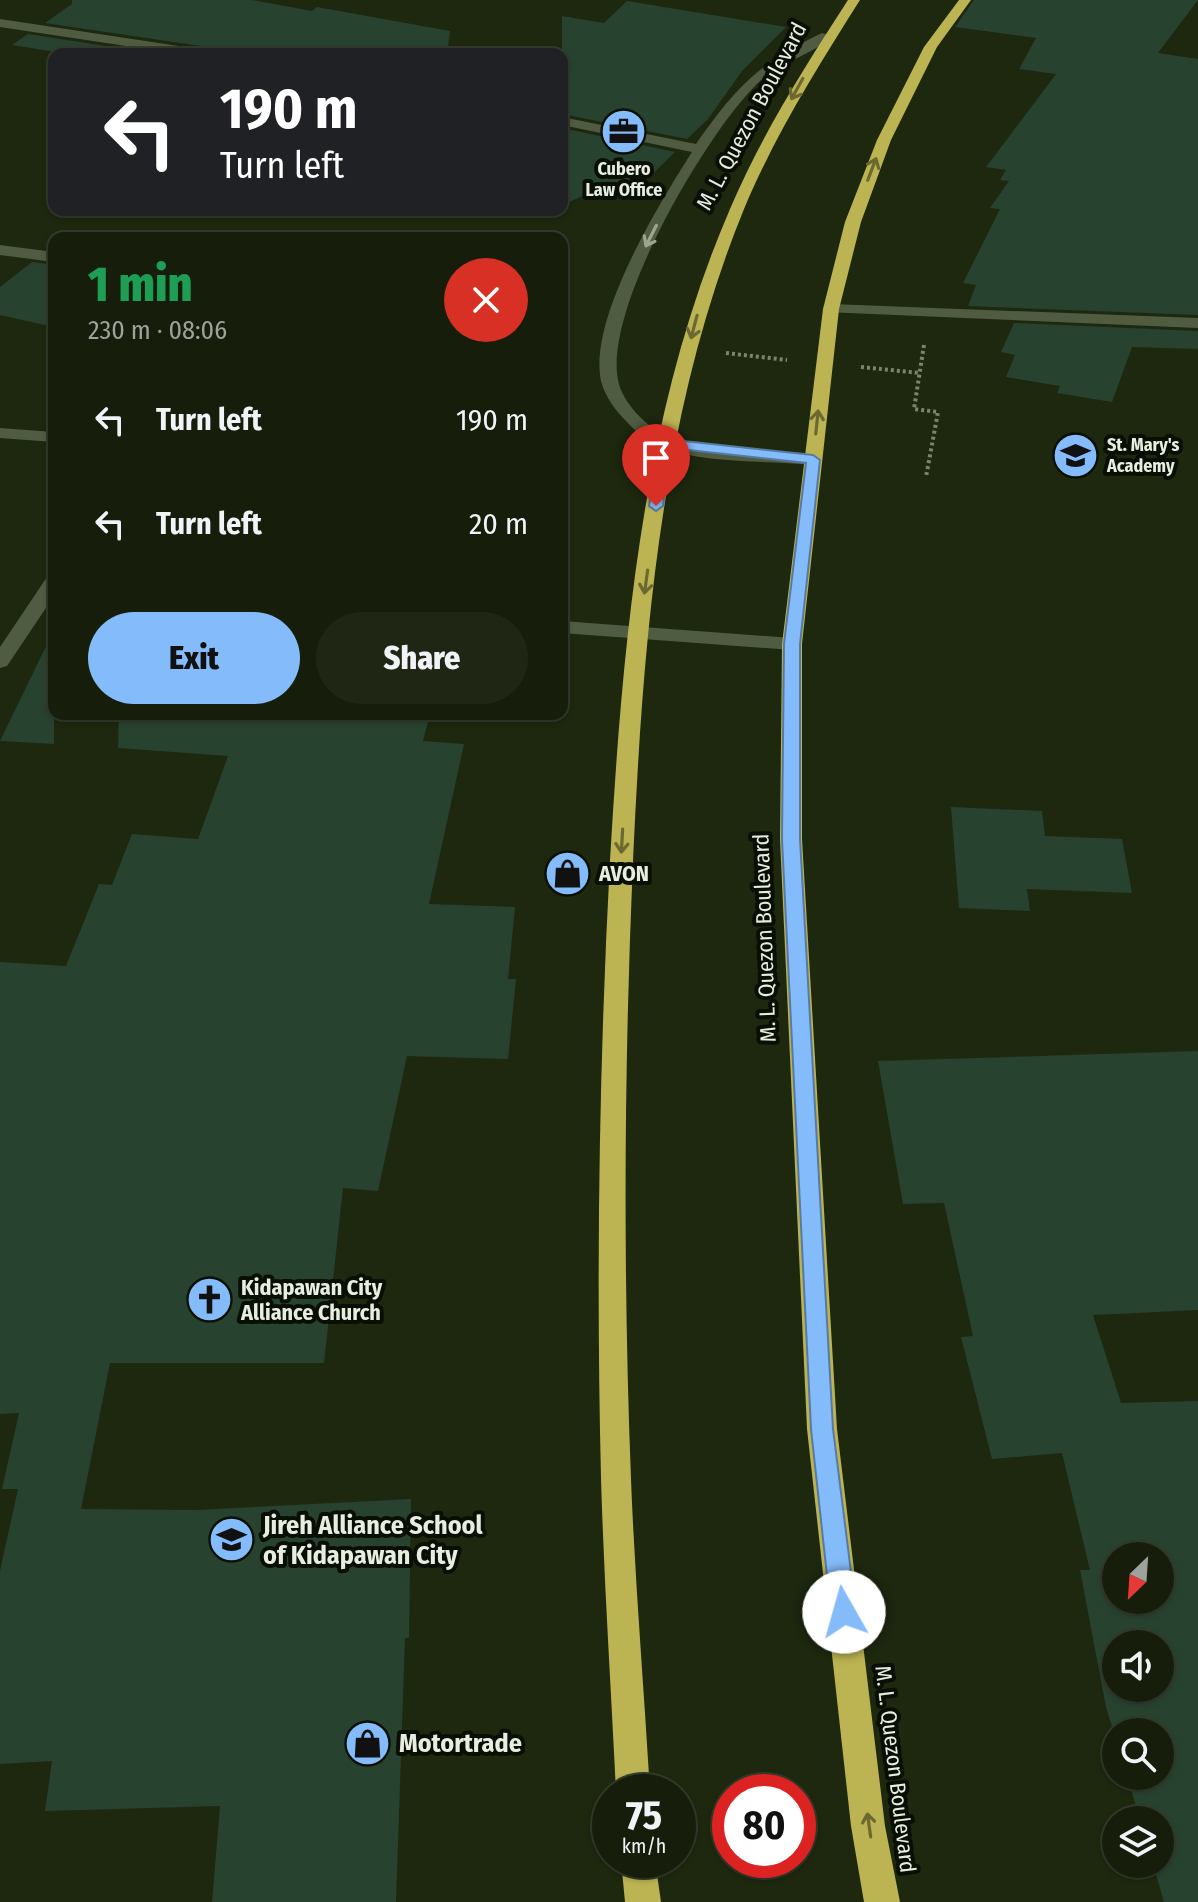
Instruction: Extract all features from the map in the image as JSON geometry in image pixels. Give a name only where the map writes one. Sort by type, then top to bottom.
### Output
[{"type":"highway","name":"M. L. Quezon Boulevard","points":[[632,1774],[615,1436],[612,1065],[622,834],[639,633],[665,443],[702,298],[735,206],[827,36],[854,0]]},
{"type":"highway","name":"M. L. Quezon Boulevard","points":[[882,1902],[868,1826],[822,1429],[791,839],[792,644],[831,309],[853,222],[884,140],[931,47],[965,0]]},
{"type":"highway","points":[[640,1878],[643,1902]]},
{"type":"street","points":[[0,23],[165,48]]},
{"type":"street","points":[[813,460],[665,443],[622,408],[609,378],[616,322],[650,237],[700,149],[725,112],[758,76],[793,52],[827,36]]},
{"type":"street","points":[[568,122],[700,149]]},
{"type":"street","points":[[0,250],[48,256]]},
{"type":"street","points":[[831,309],[1198,323]]},
{"type":"street","points":[[0,433],[48,437]]},
{"type":"street","points":[[0,662],[48,591]]},
{"type":"street","points":[[568,627],[792,644]]},
{"type":"path","points":[[923,352],[914,409],[938,412],[926,477]]},
{"type":"path","points":[[721,353],[798,361]]},
{"type":"path","points":[[859,367],[920,373]]},
{"type":"building","points":[[72,0],[252,0],[312,11],[317,7],[450,31],[448,48],[214,48],[45,23],[72,4]]},
{"type":"building","points":[[974,0],[1198,0],[1158,53],[1198,59],[1198,315],[968,306],[976,285],[963,283],[1000,209],[990,208],[1009,181],[1000,180],[1006,170],[986,167],[1056,74],[1019,69],[1036,38],[955,27]]},
{"type":"building","points":[[627,1],[786,27],[742,71],[708,119],[687,139],[568,115],[568,48],[562,48],[562,16],[604,23]]},
{"type":"building","points":[[28,34],[119,48],[48,48],[48,51],[12,45]]},
{"type":"building","points":[[568,129],[675,152],[644,182],[592,192],[568,202]]},
{"type":"building","points":[[32,262],[48,264],[48,326],[0,315],[0,287]]},
{"type":"building","points":[[1014,323],[1198,331],[1198,349],[1132,347],[1112,402],[1057,393],[1060,386],[1006,377],[1015,355],[1001,352]]},
{"type":"building","points":[[48,642],[48,720],[54,720],[54,744],[0,741]]},
{"type":"building","points":[[119,720],[428,720],[423,741],[464,744],[429,904],[515,907],[508,979],[516,979],[508,1059],[407,1056],[378,1191],[343,1188],[324,1363],[110,1363],[81,1509],[197,1510],[411,1499],[409,1638],[405,1638],[396,1902],[212,1902],[220,1806],[45,1811],[52,1761],[0,1764],[0,1571],[18,1489],[2,1489],[19,1413],[0,1414],[0,962],[66,966],[99,884],[112,885],[132,834],[198,839],[228,756],[118,748]]},
{"type":"building","points":[[951,807],[1042,811],[1045,836],[1122,839],[1132,893],[1027,889],[1030,911],[959,908]]},
{"type":"building","points":[[1198,1051],[1198,1310],[1093,1315],[1121,1403],[1198,1401],[1198,1902],[1164,1902],[1157,1878],[1174,1878],[1174,1806],[1136,1806],[1131,1790],[1174,1790],[1174,1718],[1109,1718],[1105,1702],[1174,1702],[1174,1630],[1102,1630],[1102,1686],[1080,1570],[1090,1570],[1062,1453],[992,1459],[961,1337],[973,1336],[944,1203],[903,1204],[878,1061]]},
{"type":"place","name":"Cubero Law Office","points":[[624,131]]},
{"type":"place","name":"St. Mary's Academy","points":[[1076,455]]},
{"type":"place","name":"AVON","points":[[568,873]]},
{"type":"place","name":"Kidapawan City Alliance Church","points":[[210,1300]]},
{"type":"place","name":"Jireh Alliance School of Kidapawan City","points":[[232,1540]]},
{"type":"place","name":"Motortrade","points":[[368,1743]]},
{"type":"route","points":[[656,506],[665,443],[813,460],[792,644],[791,839],[822,1429],[844,1612]]}]
